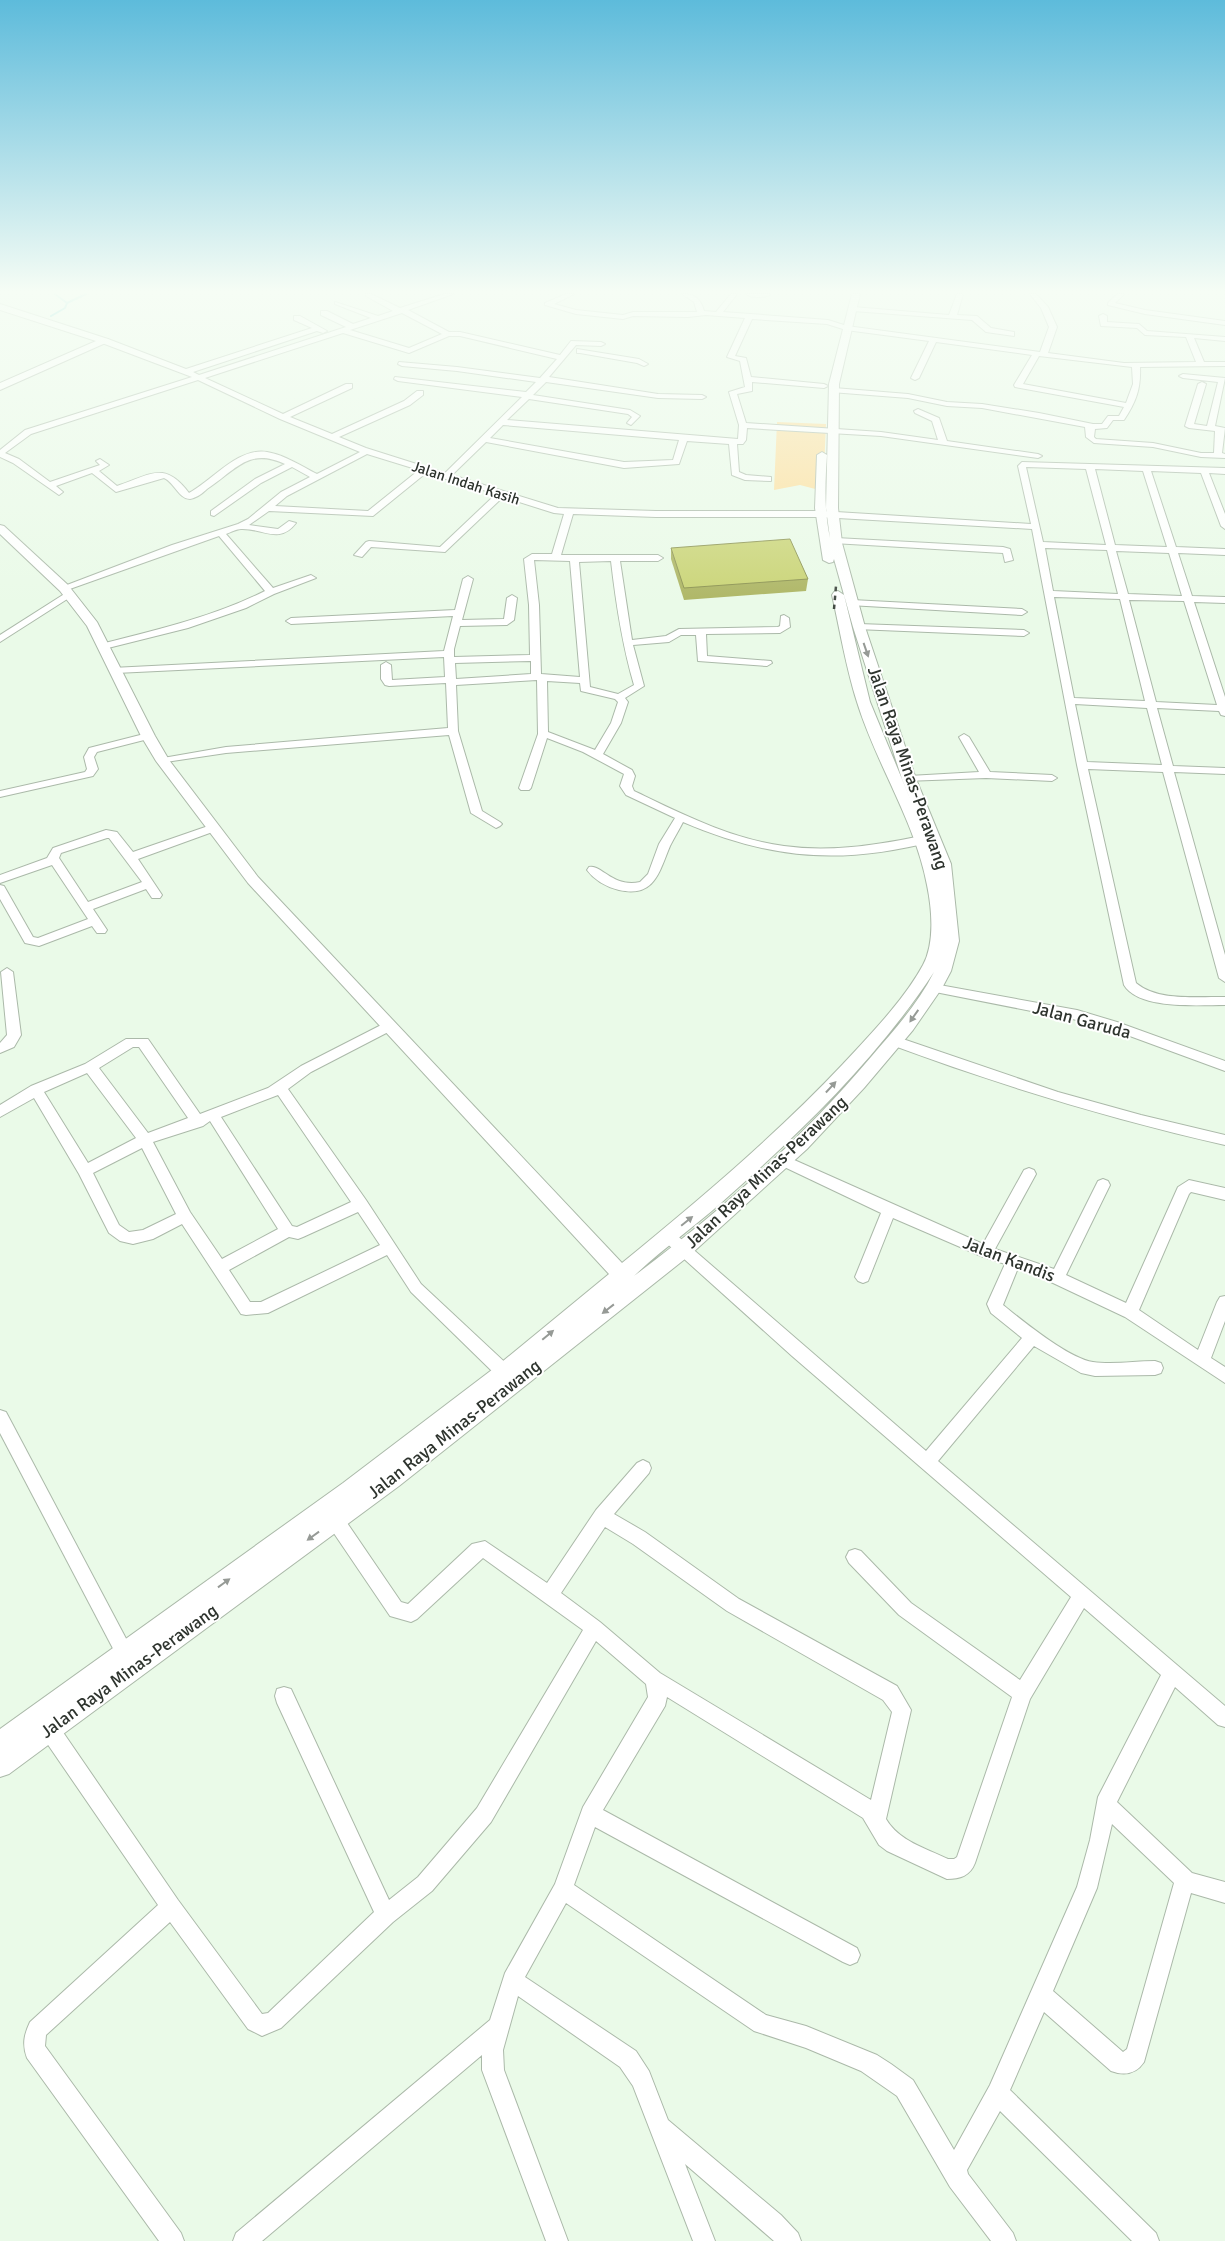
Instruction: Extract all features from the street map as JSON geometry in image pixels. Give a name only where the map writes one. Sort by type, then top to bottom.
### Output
[{"type":"main road","name":"Jalan Raya Minas-Perawang","points":[[0,1764],[335,1520],[470,1418],[683,1250],[783,1160],[858,1084],[894,1042],[934,988],[943,971],[951,941],[944,864],[928,838],[883,752],[863,702],[822,536],[826,515],[829,399]]},
{"type":"main road","name":"Jalan Raya Minas-Perawang","points":[[0,1744],[352,1490],[504,1372],[620,1274],[715,1198],[810,1110],[870,1046],[911,995],[931,965],[939,938],[938,908],[930,863],[928,838],[859,627],[836,541],[826,515]]},
{"type":"main road","points":[[0,528],[66,591],[93,625],[148,736],[163,761],[253,880],[634,1287]]},
{"type":"street","points":[[59,492],[16,460],[0,454],[14,440],[28,432],[133,399]]},
{"type":"street","name":"Jalan Indah Kasih","points":[[245,399],[283,417],[367,451],[446,478],[545,508],[569,512],[826,515],[1036,526]]},
{"type":"street","points":[[283,417],[322,399]]},
{"type":"street","points":[[332,437],[407,403],[413,399]]},
{"type":"street","points":[[446,478],[525,399]]},
{"type":"street","points":[[544,399],[630,412],[636,416],[631,423]]},
{"type":"street","points":[[502,422],[733,443],[742,440],[743,425],[735,399]]},
{"type":"street","points":[[920,399],[946,404],[1027,413],[1083,423],[1091,427],[1104,426],[1111,418],[1120,419],[1132,399]]},
{"type":"street","points":[[1088,399],[1129,406]]},
{"type":"street","points":[[1197,399],[1189,426],[1218,429]]},
{"type":"street","points":[[1091,427],[1090,437],[1094,441],[1153,445],[1202,455],[1222,456],[1218,429],[1221,399]]},
{"type":"street","points":[[918,411],[936,420],[943,442]]},
{"type":"street","points":[[743,425],[881,434],[1038,456]]},
{"type":"street","points":[[485,439],[633,465],[676,462],[684,438]]},
{"type":"street","points":[[733,443],[735,473],[745,477],[768,479]]},
{"type":"street","points":[[0,639],[66,591],[181,544],[241,526],[251,521],[284,494],[315,476],[367,451]]},
{"type":"street","points":[[94,471],[114,488],[118,489],[160,474],[167,475],[171,477],[186,495],[190,496],[252,455],[270,456],[315,476]]},
{"type":"street","points":[[49,485],[94,471],[105,465],[100,461]]},
{"type":"street","points":[[214,513],[258,481],[290,465]]},
{"type":"street","points":[[1225,471],[1022,465],[1040,545],[1082,765],[1130,984],[1138,992],[1150,997],[1225,1001]]},
{"type":"street","points":[[1090,466],[1168,769],[1225,978]]},
{"type":"street","points":[[1070,701],[1151,704],[1224,710],[1146,468]]},
{"type":"street","points":[[267,508],[370,514],[424,470]]},
{"type":"street","points":[[1204,470],[1225,526]]},
{"type":"street","points":[[359,556],[369,544],[442,550],[501,494]]},
{"type":"street","points":[[556,557],[569,512]]},
{"type":"street","points":[[241,526],[280,532],[284,531],[292,523]]},
{"type":"street","points":[[220,532],[271,592]]},
{"type":"street","points":[[836,541],[1003,550],[1007,551],[1008,560]]},
{"type":"street","points":[[1040,545],[1225,552]]},
{"type":"street","points":[[525,788],[543,734],[539,677],[535,658],[534,606],[529,559],[532,557],[574,559],[658,558]]},
{"type":"street","points":[[615,558],[621,609],[626,624],[627,643],[639,686],[618,697]]},
{"type":"street","points":[[574,559],[585,680],[584,688],[618,697],[622,702],[613,730],[597,755]]},
{"type":"street","points":[[104,646],[185,626],[243,606],[271,592],[311,578]]},
{"type":"street","points":[[468,579],[454,629],[450,657],[453,730],[477,813],[496,824]]},
{"type":"street","points":[[1049,594],[1225,600]]},
{"type":"street","points":[[291,621],[458,618],[507,622],[509,620],[512,598]]},
{"type":"street","points":[[852,603],[1022,612]]},
{"type":"street","points":[[627,643],[669,639],[677,632],[780,630],[785,627],[784,618]]},
{"type":"street","points":[[859,627],[1024,633]]},
{"type":"street","points":[[702,631],[702,659],[767,663]]},
{"type":"street","points":[[116,670],[450,657],[535,658]]},
{"type":"street","points":[[386,665],[387,682],[539,677],[585,680]]},
{"type":"street","points":[[163,761],[226,750],[397,737],[453,730]]},
{"type":"street","points":[[543,734],[566,740],[597,755],[629,774],[626,786],[630,793],[681,817],[737,838],[785,850],[806,852],[867,848],[928,838]]},
{"type":"street","points":[[0,794],[89,774],[94,769],[89,757],[93,750],[148,736]]},
{"type":"street","points":[[964,737],[986,775]]},
{"type":"street","points":[[1082,765],[1225,771]]},
{"type":"street","points":[[909,779],[986,775],[1052,778]]},
{"type":"street","points":[[593,870],[608,883],[620,887],[630,888],[644,885],[653,875],[665,844],[681,817]]},
{"type":"street","points":[[131,857],[214,828]]},
{"type":"street","points":[[0,889],[29,940],[33,942],[98,926],[54,860],[54,854],[57,851],[106,834],[113,835],[131,857],[156,896]]},
{"type":"street","points":[[0,879],[54,860]]},
{"type":"street","points":[[86,908],[148,884]]},
{"type":"street","points":[[0,1048],[8,1045],[12,1041],[14,1034],[7,972]]},
{"type":"street","name":"Jalan Garuda","points":[[934,988],[1078,1015],[1112,1025],[1225,1066]]},
{"type":"street","points":[[85,1171],[145,1140],[260,1098],[280,1088],[306,1070],[389,1026]]},
{"type":"street","points":[[0,1112],[36,1090],[89,1068],[131,1042],[143,1042],[198,1122]]},
{"type":"street","points":[[894,1042],[986,1076],[1057,1098],[1225,1140]]},
{"type":"street","points":[[89,1068],[94,1070],[145,1140],[185,1216],[246,1309],[263,1308],[390,1246]]},
{"type":"street","points":[[280,1088],[390,1246],[416,1288],[504,1372]]},
{"type":"street","points":[[36,1090],[85,1171],[114,1228],[126,1238],[138,1238],[185,1216]]},
{"type":"street","points":[[213,1115],[287,1231]]},
{"type":"street","name":"Jalan Kandis","points":[[783,1160],[889,1210],[986,1252],[1057,1278],[1130,1312],[1225,1376]]},
{"type":"street","points":[[986,1252],[1029,1174]]},
{"type":"street","points":[[1057,1278],[1103,1185]]},
{"type":"street","points":[[1130,1312],[1183,1191],[1189,1186],[1196,1186],[1225,1194]]},
{"type":"street","points":[[219,1268],[287,1231],[298,1233],[360,1204]]},
{"type":"street","points":[[863,1277],[889,1210]]},
{"type":"street","points":[[668,1236],[798,1351],[1225,1718]]},
{"type":"street","points":[[1014,1262],[995,1304],[996,1308],[1032,1337],[1080,1366],[1095,1369],[1154,1368]]},
{"type":"street","points":[[1202,1360],[1225,1302]]},
{"type":"street","points":[[928,1461],[1032,1337]]},
{"type":"street","points":[[0,1417],[125,1654]]},
{"type":"street","points":[[549,1595],[602,1516],[643,1468]]},
{"type":"street","points":[[602,1516],[639,1538],[733,1605],[890,1693],[902,1710],[876,1819]]},
{"type":"street","points":[[335,1520],[396,1610],[411,1613],[478,1550],[485,1550],[594,1628],[654,1679],[870,1811],[886,1838],[894,1844],[947,1870],[958,1869],[965,1863],[1022,1694],[1082,1595]]},
{"type":"street","points":[[855,1557],[905,1610],[1011,1684],[1022,1694]]},
{"type":"street","points":[[49,1729],[171,1907],[255,2022],[262,2025],[274,2021],[386,1914],[425,1884],[484,1816],[594,1628]]},
{"type":"street","points":[[958,2179],[956,2168],[998,2093],[1087,1888],[1100,1840],[1105,1804],[1172,1673]]},
{"type":"street","points":[[553,2239],[493,2070],[492,2050],[512,1980],[563,1889],[590,1814],[658,1699],[654,1679]]},
{"type":"street","points":[[284,1696],[386,1914]]},
{"type":"street","points":[[1105,1804],[1185,1880],[1198,1886],[1220,1890],[1225,1894]]},
{"type":"street","points":[[590,1814],[850,1955]]},
{"type":"street","points":[[1040,1995],[1119,2064],[1131,2062],[1136,2054],[1185,1880]]},
{"type":"street","points":[[563,1889],[761,2024],[806,2037],[869,2063],[905,2088],[958,2179],[1005,2241]]},
{"type":"street","points":[[171,1907],[37,2029],[34,2039],[35,2050],[173,2241]]},
{"type":"street","points":[[512,1980],[628,2060],[641,2079],[704,2241]]},
{"type":"street","points":[[244,2241],[497,2028]]},
{"type":"street","points":[[998,2093],[1148,2241]]},
{"type":"street","points":[[659,2127],[773,2224],[790,2241]]},
{"type":"shaded area","points":[[777,422],[826,424],[823,491],[800,485],[774,490]]},
{"type":"building","points":[[790,539],[808,579],[684,588],[671,548]]},
{"type":"railway","points":[[834,609],[836,586]]}]
